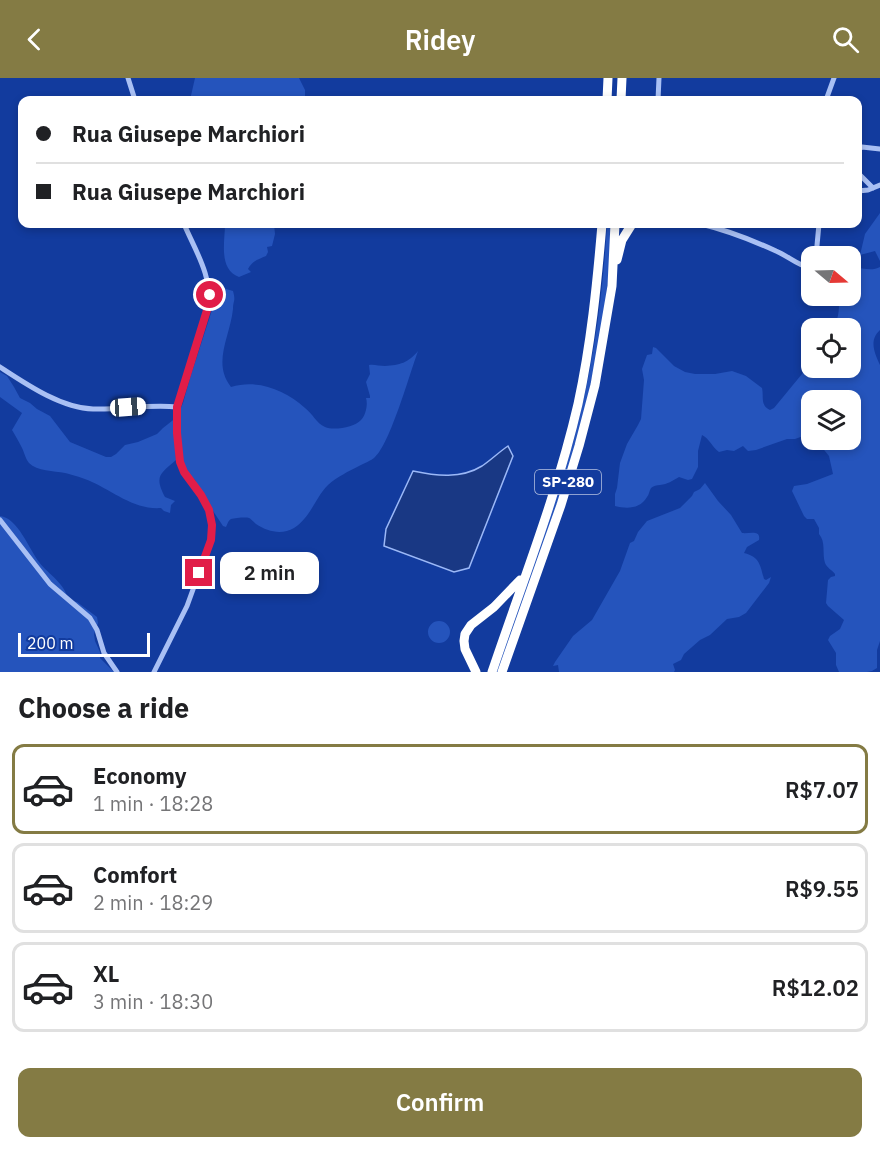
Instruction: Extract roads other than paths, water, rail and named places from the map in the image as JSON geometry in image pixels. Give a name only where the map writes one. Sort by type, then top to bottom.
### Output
[{"type":"highway","points":[[607,96],[608,78]]},
{"type":"highway","points":[[621,96],[622,78]]},
{"type":"highway","name":"SP-280","points":[[492,672],[554,491],[578,404],[595,307],[602,228]]},
{"type":"highway","name":"SP-280","points":[[502,672],[561,504],[595,385],[612,286],[615,228]]},
{"type":"highway","points":[[612,286],[622,240],[630,228]]},
{"type":"highway","points":[[476,672],[465,649],[467,629],[494,607],[524,576]]},
{"type":"street","points":[[128,78],[134,96]]},
{"type":"street","points":[[658,96],[659,78]]},
{"type":"street","points":[[827,96],[834,78]]},
{"type":"street","points":[[862,147],[880,149]]},
{"type":"street","points":[[862,177],[873,188]]},
{"type":"street","points":[[862,191],[880,185]]},
{"type":"street","points":[[154,672],[187,606],[211,540],[212,525],[209,510],[184,472],[180,462],[177,433],[177,407],[210,295],[203,266],[186,228]]},
{"type":"street","points":[[713,228],[766,246],[801,265]]},
{"type":"street","points":[[817,246],[819,228]]},
{"type":"street","points":[[0,367],[42,393],[82,408],[111,409],[159,405],[177,407]]},
{"type":"street","points":[[0,520],[50,584],[90,618],[97,630],[104,653],[117,672]]}]
